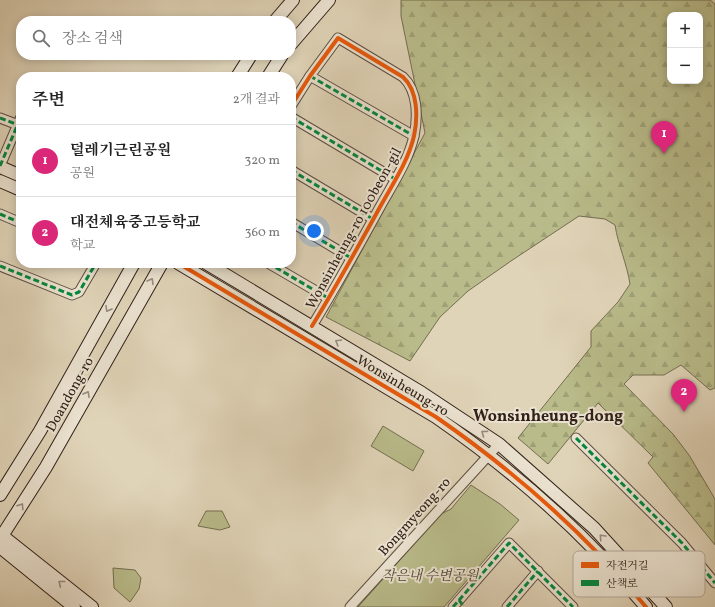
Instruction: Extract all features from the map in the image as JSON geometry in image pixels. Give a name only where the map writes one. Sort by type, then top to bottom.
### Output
[{"type":"street","points":[[279,16],[293,0]]},
{"type":"street","points":[[296,38],[311,18],[329,0]]},
{"type":"street","name":"Wonsinheung-ro 100beon-gil","points":[[312,326],[408,154],[414,136],[416,119],[411,84],[403,77],[338,38],[310,76],[414,136]]},
{"type":"street","points":[[240,72],[248,60]]},
{"type":"street","points":[[271,72],[279,60]]},
{"type":"street","points":[[296,98],[310,76]]},
{"type":"street","points":[[0,118],[16,121]]},
{"type":"street","name":"Wonsinheung-ro 100beon-gil","points":[[296,120],[395,179]]},
{"type":"street","points":[[16,131],[0,167],[16,174]]},
{"type":"street","name":"Wonsinheung-ro 100beon-gil","points":[[296,173],[373,219]]},
{"type":"street","points":[[0,181],[16,188]]},
{"type":"street","points":[[0,214],[16,220]]},
{"type":"street","name":"Wonsinheung-ro 100beon-gil","points":[[296,225],[351,258]]},
{"type":"street","points":[[0,266],[72,295],[79,292],[93,268]]},
{"type":"street","name":"Doandong-ro","points":[[0,495],[40,431],[131,268]]},
{"type":"street","name":"Doandong-ro","points":[[0,539],[46,467],[159,268]]},
{"type":"street","name":"Wonsinheung-ro","points":[[186,268],[436,417],[489,455],[543,500],[579,533],[595,551]]},
{"type":"street","name":"Wonsinheung-ro","points":[[214,268],[422,393],[499,444],[594,528],[615,551]]},
{"type":"street","name":"Wonsinheung-ro 100beon-gil","points":[[277,268],[328,298]]},
{"type":"street","points":[[576,438],[689,551]]},
{"type":"street","name":"Bongmyeong-ro","points":[[350,607],[499,444]]},
{"type":"street","points":[[0,539],[74,607]]},
{"type":"street","points":[[0,539],[92,607]]},
{"type":"street","points":[[459,605],[509,543],[573,607]]},
{"type":"street","points":[[507,607],[538,571]]},
{"type":"street","points":[[705,571],[715,583]]},
{"type":"street","name":"Wonsinheung-ro","points":[[637,597],[646,607]]},
{"type":"street","name":"Wonsinheung-ro","points":[[657,597],[666,607]]},
{"type":"green space","points":[[401,0],[710,0],[715,4],[715,388],[710,390],[681,365],[664,375],[633,375],[624,384],[673,434],[689,455],[715,499],[715,545],[648,463],[653,457],[598,403],[548,464],[518,438],[591,347],[591,331],[618,302],[630,284],[615,225],[605,219],[579,216],[468,291],[440,317],[410,361],[326,317],[425,133],[401,16]]},
{"type":"green space","points":[[383,426],[424,451],[413,471],[371,446]]},
{"type":"green space","name":"작은내 수변공원","points":[[471,485],[500,504],[519,520],[444,607],[358,607],[441,514],[451,509]]},
{"type":"green space","points":[[206,511],[222,511],[230,527],[220,530],[198,526]]},
{"type":"green space","points":[[113,568],[135,570],[141,578],[139,589],[130,602],[114,588]]},
{"type":"marked path","points":[[310,76],[414,136]]},
{"type":"marked path","points":[[0,118],[16,124]]},
{"type":"marked path","points":[[296,120],[395,179]]},
{"type":"marked path","points":[[0,166],[16,129]]},
{"type":"marked path","points":[[296,173],[373,219]]},
{"type":"marked path","points":[[0,214],[16,221]]},
{"type":"marked path","points":[[296,225],[351,258]]},
{"type":"marked path","points":[[0,266],[72,295],[79,292],[93,268]]},
{"type":"marked path","points":[[277,268],[328,298]]},
{"type":"marked path","points":[[576,438],[689,551]]},
{"type":"marked path","points":[[453,607],[509,543],[573,607]]},
{"type":"marked path","points":[[507,607],[538,571]]},
{"type":"marked path","points":[[705,571],[715,583]]},
{"type":"marked path","points":[[459,600],[464,607]]},
{"type":"cycle path","points":[[296,98],[338,38],[403,77],[412,89],[416,105],[414,136],[404,164],[330,297],[312,326]]},
{"type":"cycle path","points":[[186,268],[436,417],[521,481],[595,551]]},
{"type":"cycle path","points":[[637,597],[646,607]]},
{"type":"place","name":"덜레기근린공원","points":[[664,154]]},
{"type":"place","name":"대전체육중고등학교","points":[[684,412]]},
{"type":"district","name":"Wonsinheung-dong","points":[[548,415]]}]
